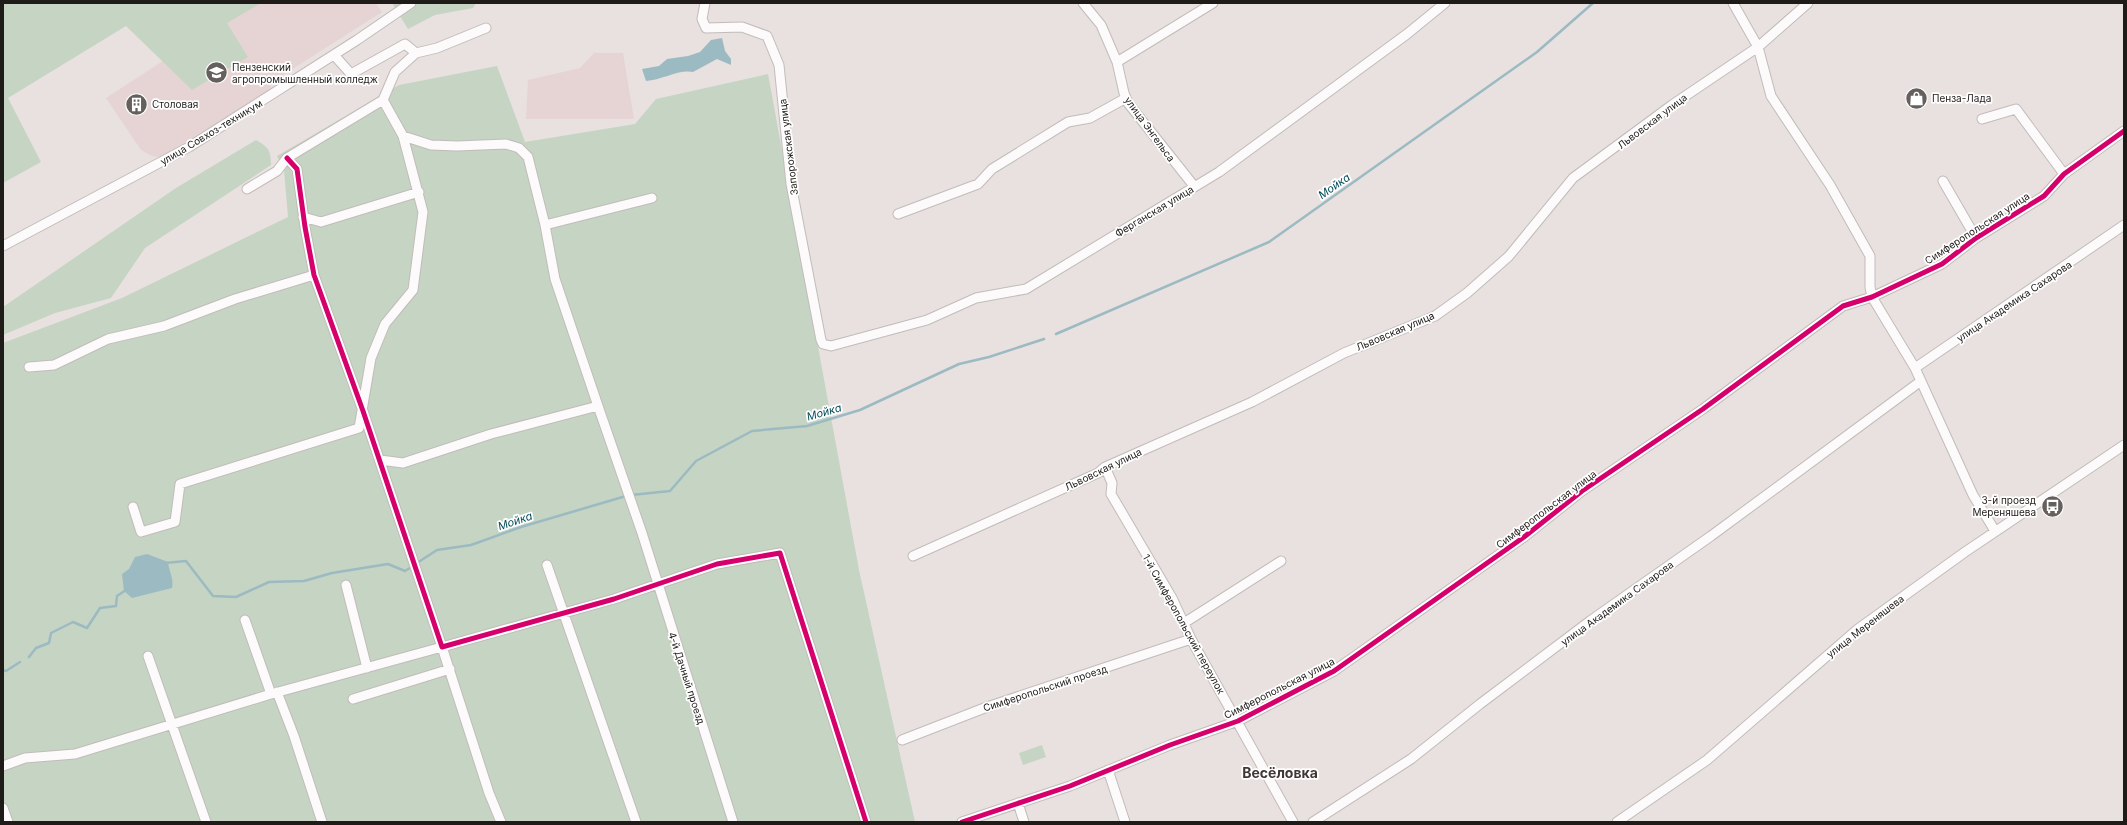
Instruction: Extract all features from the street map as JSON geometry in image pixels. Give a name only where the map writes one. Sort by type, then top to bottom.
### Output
[{"type":"street","name":"улица Совхоз-техникум","points":[[3,246],[189,147],[334,55],[411,3]]},
{"type":"street","name":"Запорожская улица","points":[[705,3],[702,19],[706,28],[742,27],[767,36],[779,65],[791,184],[821,340],[826,346]]},
{"type":"street","name":"улица Энгельса","points":[[1083,3],[1101,25],[1117,62],[1126,98],[1194,186]]},
{"type":"street","points":[[1117,62],[1213,3]]},
{"type":"street","name":"Ферганская улица","points":[[826,346],[831,346],[927,320],[976,298],[1026,288],[1219,172],[1407,34],[1445,3]]},
{"type":"street","points":[[1733,3],[1758,47],[1771,96],[1830,185],[1870,256],[1870,288],[1872,297],[1915,368],[1973,494],[1995,531]]},
{"type":"street","name":"Львовская улица","points":[[913,556],[1098,473],[1105,467],[1252,402],[1344,353],[1435,316],[1467,293],[1509,256],[1573,178],[1672,105],[1758,47],[1808,3]]},
{"type":"street","points":[[247,189],[277,171],[287,158],[383,100],[395,72],[416,53],[437,48],[486,28]]},
{"type":"street","points":[[334,55],[351,74],[405,44],[416,53]]},
{"type":"street","points":[[898,214],[978,184],[992,169],[1068,122],[1090,118],[1126,98]]},
{"type":"street","points":[[133,507],[141,532],[175,522],[180,484],[359,428],[371,358],[385,324],[413,290],[423,212],[419,192],[403,136],[383,100]]},
{"type":"street","points":[[1982,119],[2016,109],[2064,174]]},
{"type":"street","name":"Симферопольская улица","points":[[962,822],[1070,786],[1170,745],[1238,722],[1334,671],[1524,537],[1582,491],[1703,409],[1843,306],[1872,297],[1942,264],[1976,238],[2044,196],[2064,174],[2124,131]]},
{"type":"street","name":"4-й Дачный проезд","points":[[403,136],[431,145],[457,146],[506,144],[519,148],[528,157],[545,225],[555,279],[642,533],[657,585],[733,822]]},
{"type":"street","points":[[287,158],[297,169],[303,217],[314,275],[363,410],[450,669],[489,793],[500,822]]},
{"type":"street","points":[[1943,181],[1976,238]]},
{"type":"street","points":[[303,217],[321,222],[419,192]]},
{"type":"street","points":[[545,225],[652,198]]},
{"type":"street","name":"улица Академика Сахарова","points":[[1915,368],[2124,226]]},
{"type":"street","points":[[29,366],[54,365],[108,339],[164,326],[235,299],[314,275]]},
{"type":"street","name":"улица Академика Сахарова","points":[[1313,822],[1411,759],[1480,704],[1590,621],[1711,536],[1921,381]]},
{"type":"street","points":[[380,460],[403,463],[491,434],[598,406]]},
{"type":"street","name":"улица Мереняшева","points":[[1617,822],[1707,760],[1858,629],[1995,531],[2124,445]]},
{"type":"street","name":"1-й Симферопольский переулок","points":[[1105,467],[1112,483],[1111,494],[1172,598],[1191,639],[1293,822]]},
{"type":"street","points":[[3,766],[25,758],[75,754],[274,693],[564,614],[657,585],[717,564],[780,553],[866,822]]},
{"type":"street","points":[[1184,622],[1281,561]]},
{"type":"street","points":[[547,565],[636,822]]},
{"type":"street","points":[[346,585],[367,668]]},
{"type":"street","points":[[245,620],[274,693],[294,736],[322,822]]},
{"type":"street","name":"Симферопольский проезд","points":[[902,740],[987,707],[1191,639]]},
{"type":"street","points":[[148,656],[206,822]]},
{"type":"street","points":[[353,699],[450,669]]},
{"type":"street","points":[[1108,770],[1125,822]]},
{"type":"street","points":[[1018,803],[1024,822]]},
{"type":"street","points":[[3,808],[8,822]]},
{"type":"shaded area","name":"Пензенский агропромышленный колледж","points":[[252,3],[376,3],[382,12],[269,84],[272,89],[161,157],[152,156],[141,150],[106,98]]},
{"type":"shaded area","points":[[594,53],[623,53],[634,119],[526,119],[528,80],[580,68]]},
{"type":"green space","points":[[3,3],[261,3],[227,23],[248,57],[192,90],[126,26],[8,98],[41,162],[3,183]]},
{"type":"green space","points":[[392,3],[476,3],[473,8],[435,15],[408,29]]},
{"type":"green space","points":[[497,66],[525,142],[635,124],[656,99],[768,74],[859,570],[915,822],[3,822],[3,343],[122,298],[288,217],[284,170],[277,156],[399,85]]},
{"type":"green space","points":[[256,140],[268,150],[271,165],[145,248],[111,298],[55,313],[3,335],[3,307],[176,188]]},
{"type":"green space","points":[[1042,745],[1046,757],[1023,765],[1019,753]]},
{"type":"water","points":[[722,38],[725,51],[731,59],[731,65],[717,59],[693,72],[688,71],[676,73],[646,81],[642,69],[659,66],[667,59],[688,56],[700,52],[711,40]]},
{"type":"water","points":[[147,554],[168,562],[172,588],[132,598],[124,591],[122,574],[129,569],[135,557]]},
{"type":"waterway","name":"Мойка","points":[[1056,334],[1269,242],[1537,52],[1593,3]]},
{"type":"waterway","name":"Мойка","points":[[631,495],[670,491],[696,461],[752,431],[807,426],[860,410],[959,364],[989,357],[1044,339]]},
{"type":"waterway","name":"Мойка","points":[[417,563],[437,550],[471,545],[521,527],[626,496]]},
{"type":"waterway","name":"Мойка","points":[[165,563],[186,561],[213,596],[236,597],[269,582],[304,581],[332,573],[388,564],[405,571],[413,566]]},
{"type":"waterway","name":"Мойка","points":[[29,657],[36,648],[49,643],[51,633],[73,622],[87,628],[100,608],[116,606],[117,596],[126,590]]},
{"type":"waterway","name":"Мойка","points":[[3,670],[6,671],[20,662]]},
{"type":"cycle path","points":[[962,822],[1070,786],[1170,745],[1238,721],[1334,671],[1524,537],[1582,491],[1703,409],[1843,306],[1872,297],[1942,264],[1976,238],[2044,196],[2064,174],[2124,131]]},
{"type":"cycle path","points":[[287,158],[297,169],[305,227],[314,275],[363,411],[442,647],[614,599],[717,564],[780,553],[866,822]]},
{"type":"place","name":"Пензенский агропромышленный колледж","points":[[216,73]]},
{"type":"place","name":"Пенза-Лада","points":[[1917,98]]},
{"type":"place","name":"Столовая","points":[[136,104]]},
{"type":"place","name":"3-й проезд Мереняшева","points":[[2052,506]]},
{"type":"district","name":"Весёловка","points":[[1280,773]]}]
